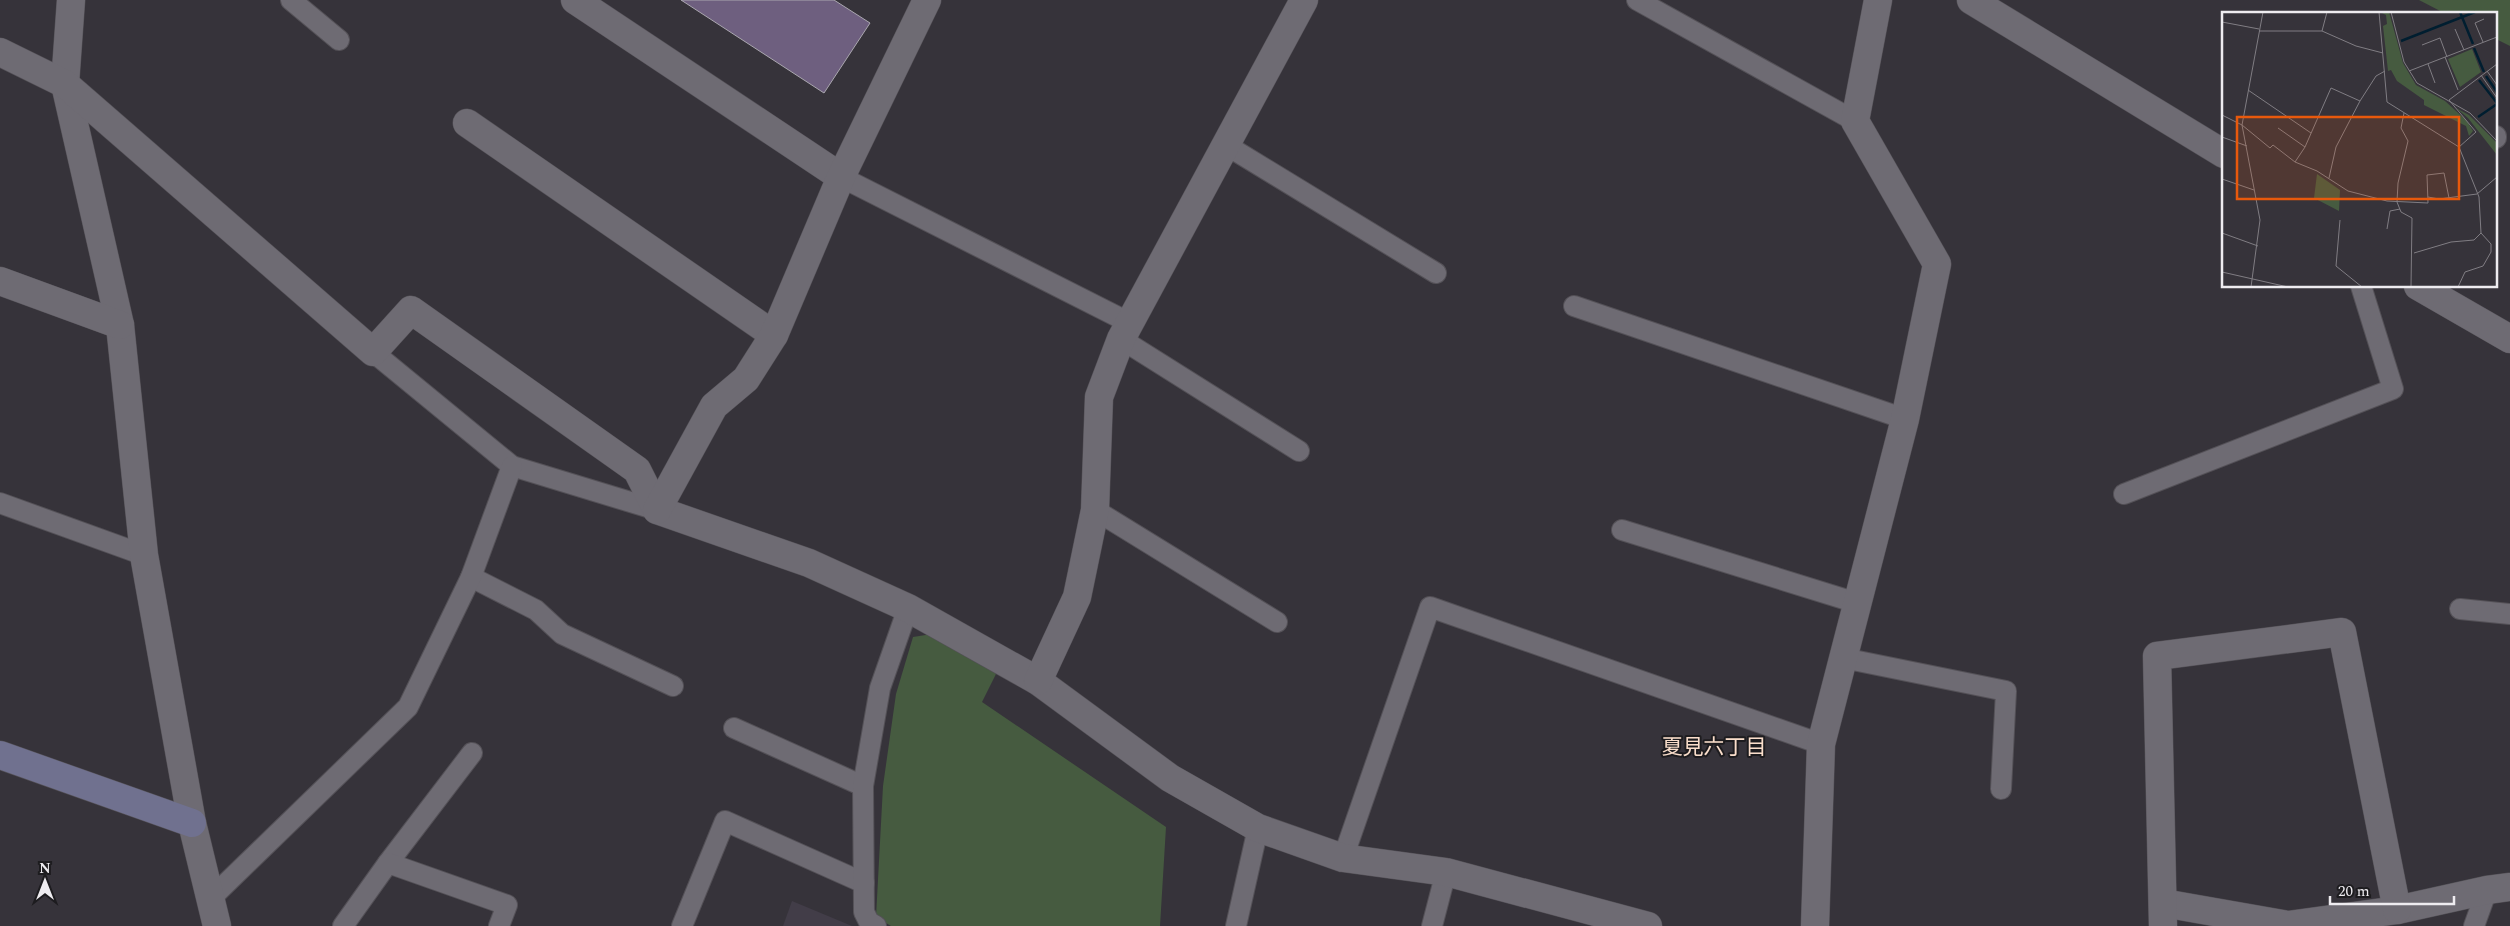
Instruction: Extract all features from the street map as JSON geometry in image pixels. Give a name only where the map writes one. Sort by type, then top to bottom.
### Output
[{"type":"street","points":[[71,0],[65,84],[120,325],[144,555],[192,823],[217,926]]},
{"type":"street","points":[[575,0],[840,177]]},
{"type":"street","points":[[657,510],[714,406],[746,379],[774,334],[840,177],[926,0]]},
{"type":"street","points":[[1038,681],[1077,596],[1095,510],[1099,397],[1125,331],[1304,0]]},
{"type":"street","points":[[1815,926],[1821,744],[1905,419],[1937,264],[1855,121],[1878,0]]},
{"type":"street","points":[[1971,0],[2222,153]]},
{"type":"street","points":[[0,52],[65,84],[373,352],[411,310],[637,470],[657,510],[809,564],[908,608],[1038,681],[1170,778],[1258,828],[1343,858],[1446,872],[1603,920],[1648,926]]},
{"type":"street","points":[[466,123],[774,334]]},
{"type":"street","points":[[0,281],[120,325]]},
{"type":"street","points":[[2421,288],[2510,339]]},
{"type":"street","points":[[2397,910],[2342,632],[2156,656],[2163,914],[2288,926],[2397,910],[2498,888]]},
{"type":"street","points":[[0,755],[192,823]]},
{"type":"lane","points":[[291,0],[339,40]]},
{"type":"lane","points":[[1637,0],[1855,121]]},
{"type":"lane","points":[[1226,145],[1436,273]]},
{"type":"lane","points":[[840,177],[1125,331],[1299,451]]},
{"type":"lane","points":[[2124,494],[2393,389],[2362,288]]},
{"type":"lane","points":[[1574,306],[1905,419]]},
{"type":"lane","points":[[373,352],[512,466],[657,510]]},
{"type":"lane","points":[[210,900],[408,707],[471,576],[512,466]]},
{"type":"lane","points":[[0,503],[144,555]]},
{"type":"lane","points":[[1095,510],[1277,622]]},
{"type":"lane","points":[[1622,530],[1857,603]]},
{"type":"lane","points":[[471,576],[536,610],[562,634],[673,686]]},
{"type":"lane","points":[[1343,858],[1430,607],[1821,744]]},
{"type":"lane","points":[[876,926],[869,922],[864,912],[863,786],[880,688],[908,608]]},
{"type":"lane","points":[[2460,609],[2510,614]]},
{"type":"lane","points":[[1843,658],[2006,691],[2001,789]]},
{"type":"lane","points":[[734,728],[863,786]]},
{"type":"lane","points":[[343,926],[388,863],[472,753]]},
{"type":"lane","points":[[682,926],[725,821],[864,883]]},
{"type":"lane","points":[[1236,926],[1258,828]]},
{"type":"lane","points":[[388,863],[507,905],[499,926]]},
{"type":"lane","points":[[1432,926],[1446,872]]},
{"type":"lane","points":[[2474,926],[2498,888]]},
{"type":"shaded area","points":[[792,901],[852,926],[783,926]]},
{"type":"green space","points":[[2419,0],[2510,0],[2510,46],[2498,40],[2498,12],[2442,12]]},
{"type":"green space","points":[[932,634],[998,670],[982,702],[1166,827],[1160,926],[891,926],[876,917],[883,786],[896,694],[913,637]]},
{"type":"building","points":[[681,0],[834,0],[870,23],[824,93]]},
{"type":"district","name":"夏見六丁目","points":[[1714,748]]}]
